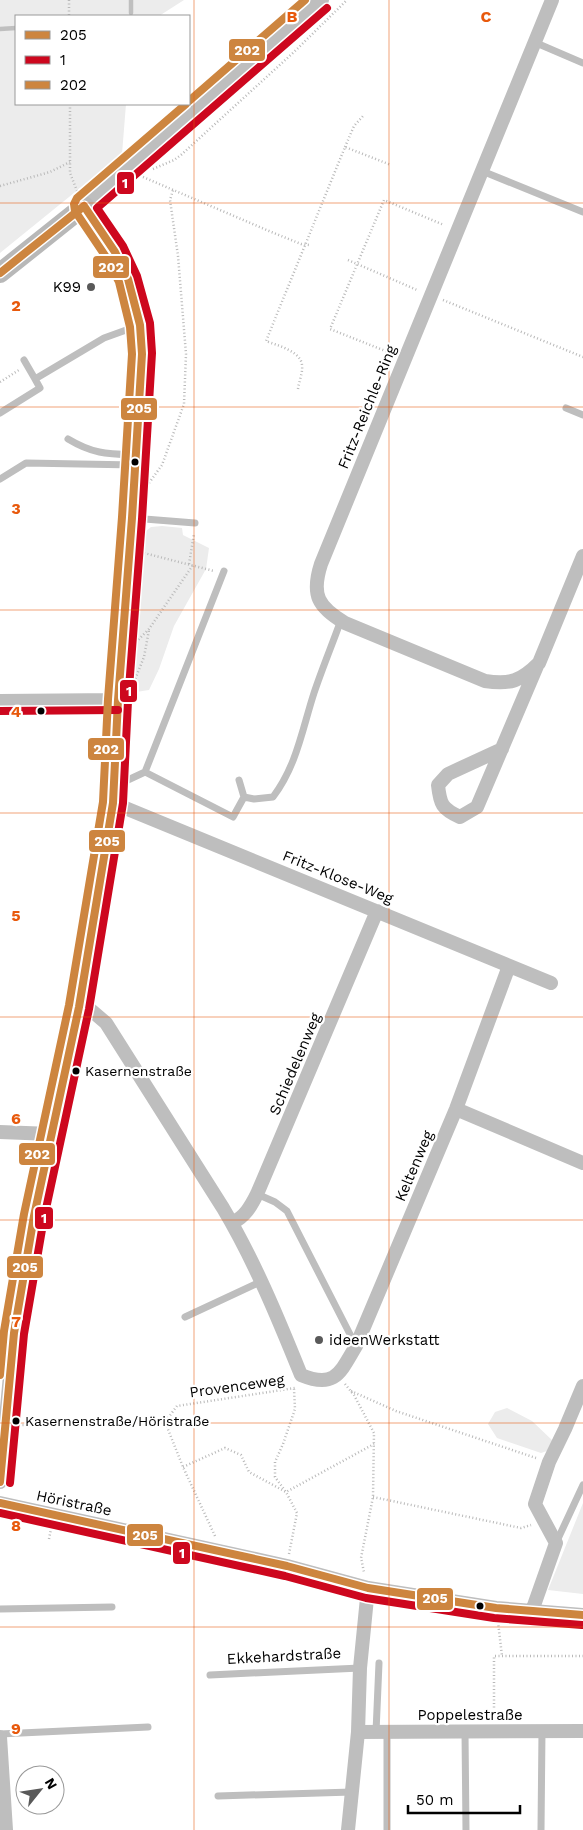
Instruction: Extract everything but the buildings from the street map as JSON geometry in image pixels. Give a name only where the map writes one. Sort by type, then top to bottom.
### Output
[{"type":"main road","points":[[0,272],[84,206]]},
{"type":"street","points":[[0,1482],[14,1334],[34,1216],[79,1006],[102,880],[113,803],[133,511],[142,354],[140,325],[128,279],[115,252],[84,206],[320,0]]},
{"type":"street","name":"Fritz-Reichle-Ring","points":[[539,663],[528,674],[515,681],[500,683],[486,681],[331,615],[318,598],[316,588],[320,564],[552,0]]},
{"type":"street","name":"Fritz-Reichle-Ring","points":[[502,749],[448,774],[438,785],[440,801],[447,811],[460,816],[477,807],[502,749],[539,663],[583,556]]},
{"type":"street","points":[[0,701],[119,697]]},
{"type":"street","name":"Fritz-Klose-Weg","points":[[113,803],[551,984]]},
{"type":"street","name":"Schiedelenweg","points":[[232,1223],[249,1209],[257,1194],[377,911]]},
{"type":"street","name":"Keltenweg","points":[[340,1374],[356,1346],[456,1109],[509,966]]},
{"type":"street","points":[[79,1006],[92,1011],[106,1023],[232,1223],[301,1375],[313,1380],[331,1379],[340,1374]]},
{"type":"street","points":[[456,1109],[583,1162]]},
{"type":"street","points":[[0,1132],[51,1134]]},
{"type":"street","points":[[0,1334],[14,1334]]},
{"type":"street","points":[[532,1611],[556,1543],[535,1504],[549,1462],[566,1429],[583,1386]]},
{"type":"street","name":"Höristraße","points":[[0,1503],[218,1550],[368,1588],[496,1608],[583,1615]]},
{"type":"street","name":"Ekkehardstraße","points":[[348,1830],[358,1732],[360,1668],[368,1588]]},
{"type":"street","name":"Poppelestraße","points":[[358,1732],[583,1731]]},
{"type":"street","points":[[0,1735],[6,1830]]},
{"type":"lane","points":[[534,42],[583,63]]},
{"type":"lane","points":[[482,171],[583,212]]},
{"type":"lane","points":[[35,379],[104,338],[140,325]]},
{"type":"lane","points":[[0,402],[2,411],[40,388],[25,363]]},
{"type":"lane","points":[[566,408],[583,415]]},
{"type":"lane","points":[[68,439],[84,449],[135,460]]},
{"type":"lane","points":[[0,479],[26,463],[135,460]]},
{"type":"lane","points":[[133,511],[195,523]]},
{"type":"lane","points":[[114,786],[145,772],[224,571]]},
{"type":"lane","points":[[244,797],[254,799],[273,797],[282,785],[295,760],[314,693],[341,620]]},
{"type":"lane","points":[[145,772],[233,817],[244,797],[239,780]]},
{"type":"lane","points":[[257,1194],[275,1202],[288,1211],[356,1346]]},
{"type":"lane","points":[[185,1317],[260,1282]]},
{"type":"lane","points":[[556,1543],[583,1485]]},
{"type":"lane","points":[[0,1609],[112,1607]]},
{"type":"lane","points":[[378,1663],[387,1830]]},
{"type":"lane","name":"Ekkehardstraße","points":[[210,1675],[360,1668]]},
{"type":"lane","points":[[0,1735],[148,1727]]},
{"type":"lane","points":[[541,1830],[542,1731]]},
{"type":"lane","points":[[464,1732],[466,1830]]},
{"type":"lane","points":[[218,1796],[352,1792]]},
{"type":"path","points":[[69,0],[69,15]]},
{"type":"path","points":[[70,105],[70,173],[84,206]]},
{"type":"path","points":[[298,389],[302,366],[301,360],[293,353],[266,341],[308,244],[345,146],[354,126],[362,116]]},
{"type":"path","points":[[345,146],[391,165]]},
{"type":"path","points":[[0,186],[50,172],[70,162]]},
{"type":"path","points":[[139,176],[269,232],[301,244],[308,244]]},
{"type":"path","points":[[133,511],[162,465],[184,404],[186,354],[178,256],[170,200],[174,190]]},
{"type":"path","points":[[404,359],[330,329],[384,200],[457,230]]},
{"type":"path","points":[[348,260],[583,357]]},
{"type":"path","points":[[0,382],[25,363]]},
{"type":"path","points":[[189,564],[195,523]]},
{"type":"path","points":[[130,550],[217,572],[224,571]]},
{"type":"path","points":[[136,642],[149,629],[194,565]]},
{"type":"path","points":[[119,697],[131,687],[136,679],[144,657],[149,629]]},
{"type":"path","points":[[340,1374],[374,1433],[373,1497],[361,1558],[368,1588]]},
{"type":"path","name":"Provenceweg","points":[[165,1422],[177,1406],[294,1389],[301,1375]]},
{"type":"path","points":[[287,1566],[297,1513],[286,1492],[275,1477],[275,1462],[295,1409],[294,1389]]},
{"type":"path","points":[[351,1391],[396,1411],[549,1462]]},
{"type":"path","points":[[5,1425],[165,1422],[183,1467],[216,1538],[218,1550]]},
{"type":"path","points":[[286,1492],[374,1444]]},
{"type":"path","points":[[183,1467],[225,1448],[241,1456],[249,1472],[286,1492]]},
{"type":"path","points":[[373,1497],[521,1528],[544,1522]]},
{"type":"path","points":[[496,1608],[502,1656]]},
{"type":"path","points":[[494,1732],[494,1656],[583,1656]]},
{"type":"shaded area","points":[[0,0],[184,0],[161,15],[15,15],[15,105],[126,105],[122,154],[0,253]]},
{"type":"shaded area","points":[[151,527],[182,528],[183,535],[209,548],[206,569],[174,626],[159,669],[149,690],[136,692],[131,687],[146,531]]},
{"type":"shaded area","points":[[507,1408],[532,1421],[553,1441],[550,1450],[541,1453],[497,1438],[488,1424],[495,1412]]},
{"type":"shaded area","points":[[583,1503],[583,1594],[548,1590]]},
{"type":"waterway","points":[[131,0],[131,13]]},
{"type":"waterway","points":[[0,29],[15,28]]},
{"type":"transit line","name":"202","points":[[190,100],[305,0]]},
{"type":"transit line","name":"1","points":[[10,1483],[24,1334],[44,1218],[89,1009],[123,803],[128,701],[152,353],[150,323],[137,276],[123,246],[97,208],[327,8]]},
{"type":"transit line","name":"202","points":[[0,1375],[4,1331],[24,1214],[69,1005],[103,802],[108,699],[122,517],[132,354],[130,327],[119,282],[106,257],[75,211],[74,204],[77,198],[185,105]]},
{"type":"transit line","name":"205","points":[[0,273],[84,206]]},
{"type":"transit line","name":"205","points":[[0,1482],[14,1333],[34,1216],[79,1007],[113,803],[118,700],[132,518],[142,354],[140,325],[128,279],[115,252],[84,206]]},
{"type":"transit line","name":"1","points":[[0,711],[118,710]]},
{"type":"transit line","name":"205","points":[[0,1503],[287,1566],[368,1588],[496,1608],[583,1615]]},
{"type":"transit line","name":"1","points":[[0,1513],[285,1576],[366,1598],[494,1618],[582,1625]]},
{"type":"place","name":"K99","points":[[91,287]]},
{"type":"place","name":"Kasernenstraße","points":[[76,1071]]},
{"type":"place","name":"ideenWerkstatt","points":[[319,1340]]},
{"type":"place","name":"Kasernenstraße/Höristraße","points":[[16,1421]]}]
